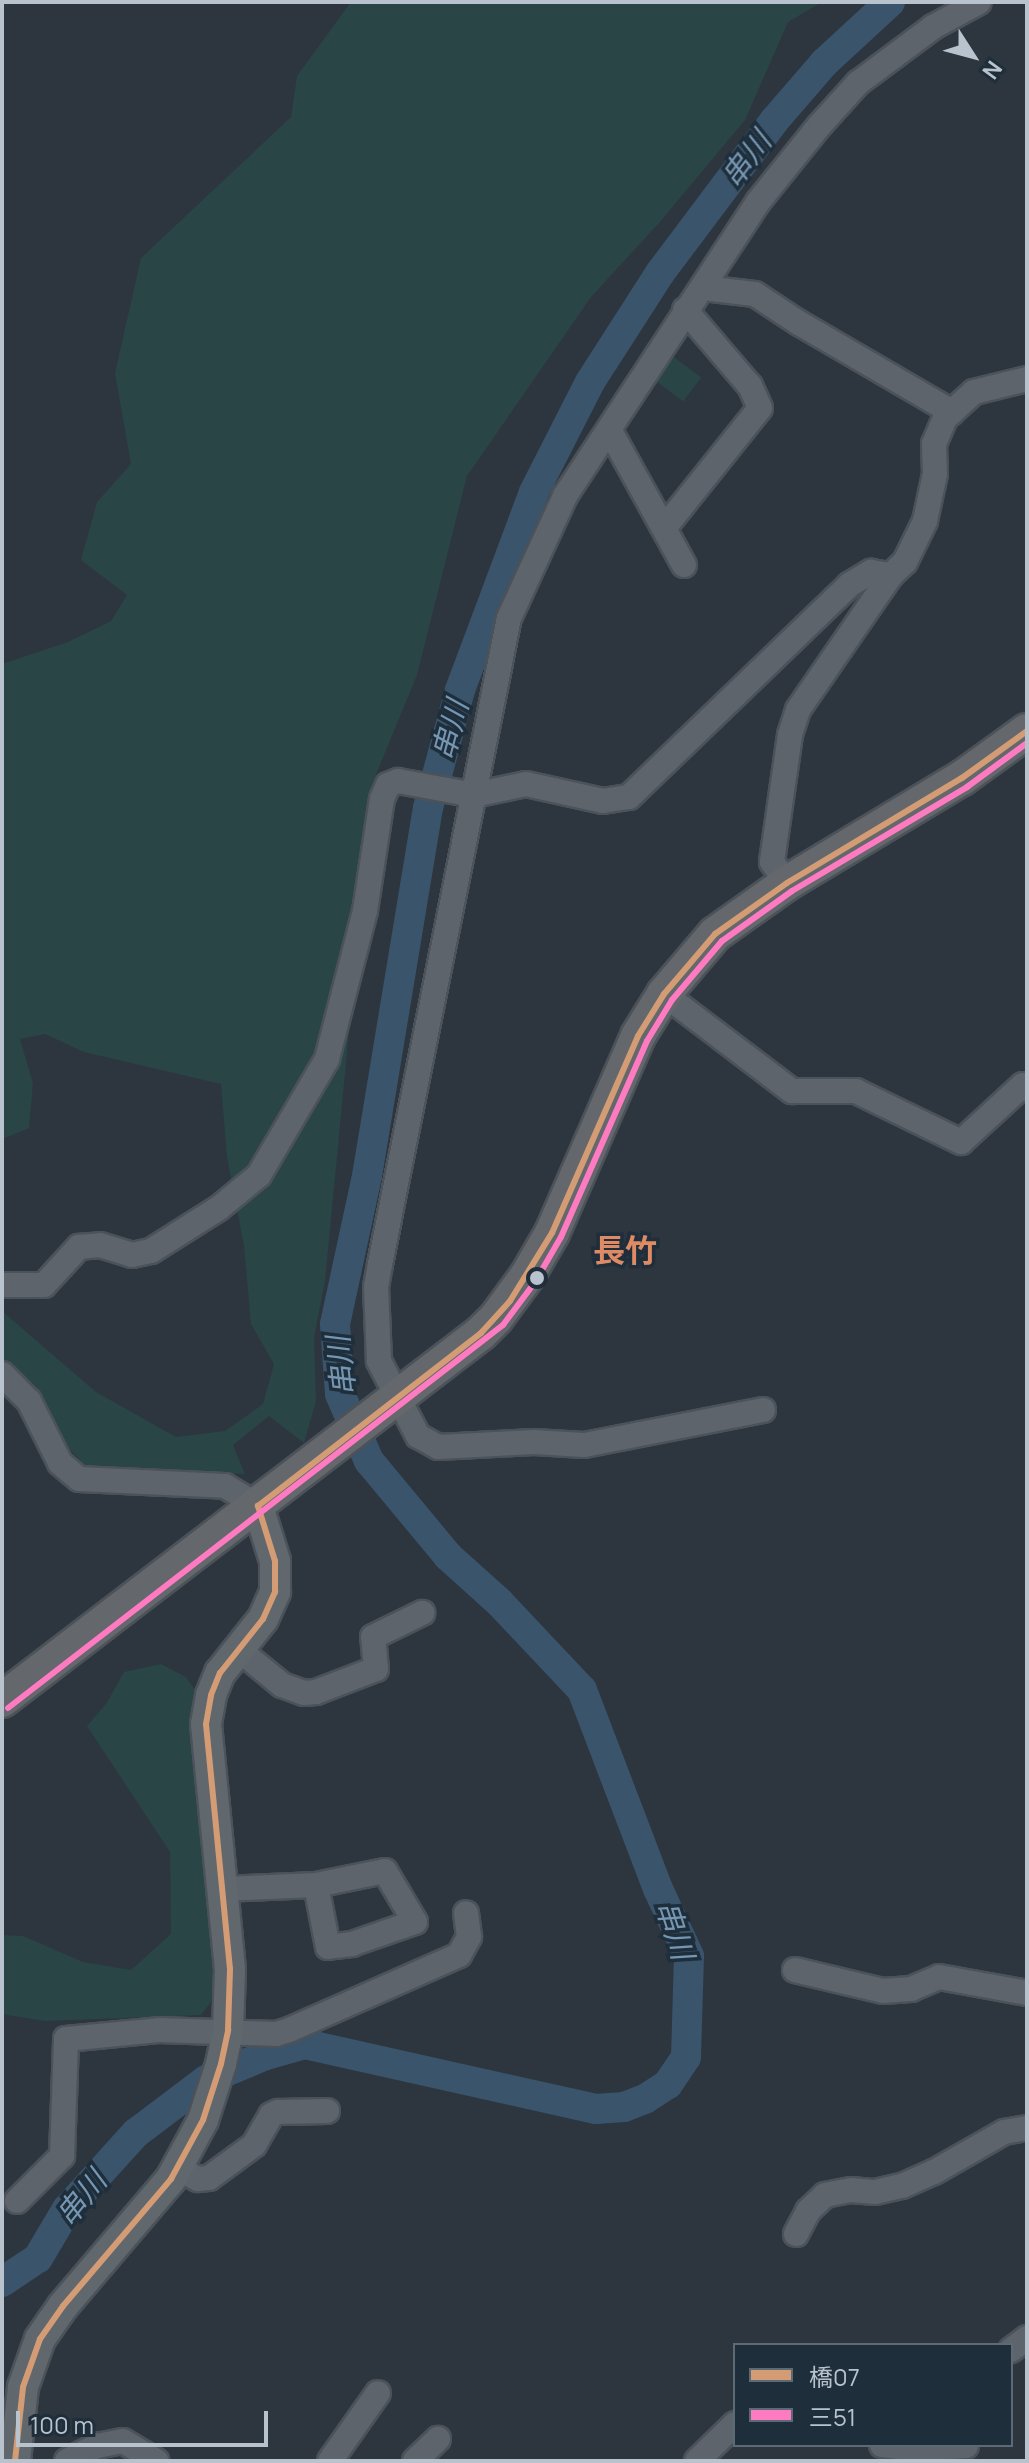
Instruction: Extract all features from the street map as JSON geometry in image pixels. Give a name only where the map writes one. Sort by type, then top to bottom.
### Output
[{"type":"highway","points":[[2,1700],[481,1333],[527,1276],[552,1233],[638,1036],[664,994],[715,934],[787,883],[962,778],[1027,731]]},
{"type":"main road","points":[[11,2431],[26,2372],[40,2339],[63,2306],[149,2209],[183,2160],[212,2096],[227,2035],[230,1969],[206,1724],[217,1678],[263,1619],[276,1585],[275,1561],[258,1506]]},
{"type":"street","points":[[763,1410],[584,1445],[534,1442],[438,1447],[418,1436],[390,1401],[379,1361],[376,1287],[470,794],[509,618],[565,496],[758,202],[858,83],[933,27],[979,2]]},
{"type":"street","points":[[703,288],[755,294],[952,412]]},
{"type":"street","points":[[665,527],[760,408],[750,386],[685,310]]},
{"type":"street","points":[[787,883],[772,862],[790,735],[798,710],[891,575],[905,562],[925,521],[935,474],[934,444],[952,412],[974,392],[1027,379]]},
{"type":"street","points":[[610,431],[684,565]]},
{"type":"street","points":[[2,1285],[44,1285],[79,1247],[100,1245],[132,1255],[151,1251],[219,1208],[259,1175],[327,1059],[365,911],[382,799],[388,785],[398,781],[470,794],[526,784],[603,801],[629,797],[849,585],[871,572],[891,575]]},
{"type":"street","points":[[664,994],[792,1091],[856,1091],[961,1142],[1023,1085],[1027,1089]]},
{"type":"street","points":[[2,1374],[29,1401],[60,1463],[79,1479],[225,1486],[258,1506]]},
{"type":"street","points":[[238,1649],[282,1685],[304,1693],[316,1692],[376,1669],[373,1637],[422,1613]]},
{"type":"street","points":[[223,1889],[316,1885]]},
{"type":"street","points":[[17,2201],[62,2156],[66,2039],[159,2030],[227,2035],[276,2034],[289,2030],[459,1955],[469,1937],[466,1913]]},
{"type":"street","points":[[795,1970],[883,1991],[911,1989],[939,1977],[1027,1993]]},
{"type":"street","points":[[183,2160],[198,2179],[209,2178],[247,2152],[261,2136],[271,2115],[278,2112],[327,2111]]},
{"type":"street","points":[[796,2234],[808,2211],[825,2195],[851,2190],[875,2192],[902,2186],[934,2172],[1004,2132],[1027,2128]]},
{"type":"street","points":[[330,2461],[378,2393]]},
{"type":"street","points":[[697,2461],[733,2426]]},
{"type":"street","points":[[415,2461],[438,2439]]},
{"type":"street","points":[[67,2461],[97,2446],[123,2441],[156,2461]]},
{"type":"street","points":[[898,2447],[948,2447]]},
{"type":"green space","points":[[351,2],[822,2],[788,22],[745,120],[659,223],[591,297],[467,476],[417,675],[373,782],[325,1281],[314,1337],[316,1401],[304,1443],[269,1416],[233,1445],[245,1474],[92,1472],[2,1381],[2,1311],[96,1392],[176,1437],[225,1431],[263,1404],[274,1364],[251,1324],[244,1246],[227,1157],[221,1084],[84,1052],[45,1034],[20,1039],[33,1083],[29,1128],[2,1139],[2,664],[68,642],[111,621],[127,595],[81,560],[97,502],[131,464],[115,373],[141,258],[291,117],[297,76]]},
{"type":"green space","points":[[674,357],[701,377],[683,401],[656,381]]},
{"type":"green space","points":[[161,1664],[186,1677],[206,1705],[223,1986],[201,2015],[45,2021],[2,2014],[2,1935],[23,1936],[83,1962],[131,1970],[171,1934],[170,1852],[87,1726],[106,1704],[124,1672]]},
{"type":"waterway","name":"串川","points":[[2,2282],[38,2258],[67,2209],[136,2133],[206,2080],[266,2055],[305,2044],[596,2109],[624,2107],[645,2099],[668,2084],[686,2057],[689,1956],[658,1889],[582,1690],[499,1602],[448,1556],[369,1461],[340,1394],[335,1324],[367,1176],[428,808],[460,690],[534,492],[590,382],[660,273],[774,121],[824,63],[890,2]]},
{"type":"transit line","name":"橋07","points":[[15,2461],[23,2387],[40,2339],[63,2306],[171,2179],[203,2120],[221,2064],[228,2030],[230,1969],[206,1724],[211,1695],[220,1673],[263,1619],[275,1592],[275,1561],[258,1506],[481,1333],[510,1301],[552,1233],[638,1036],[664,994],[715,934],[787,883],[962,778],[1027,731]]},
{"type":"transit line","name":"三51","points":[[8,1708],[503,1325],[535,1282],[561,1237],[647,1041],[672,1000],[722,941],[792,891],[967,787],[1027,743]]},
{"type":"district","name":"長竹","points":[[625,1250]]}]
